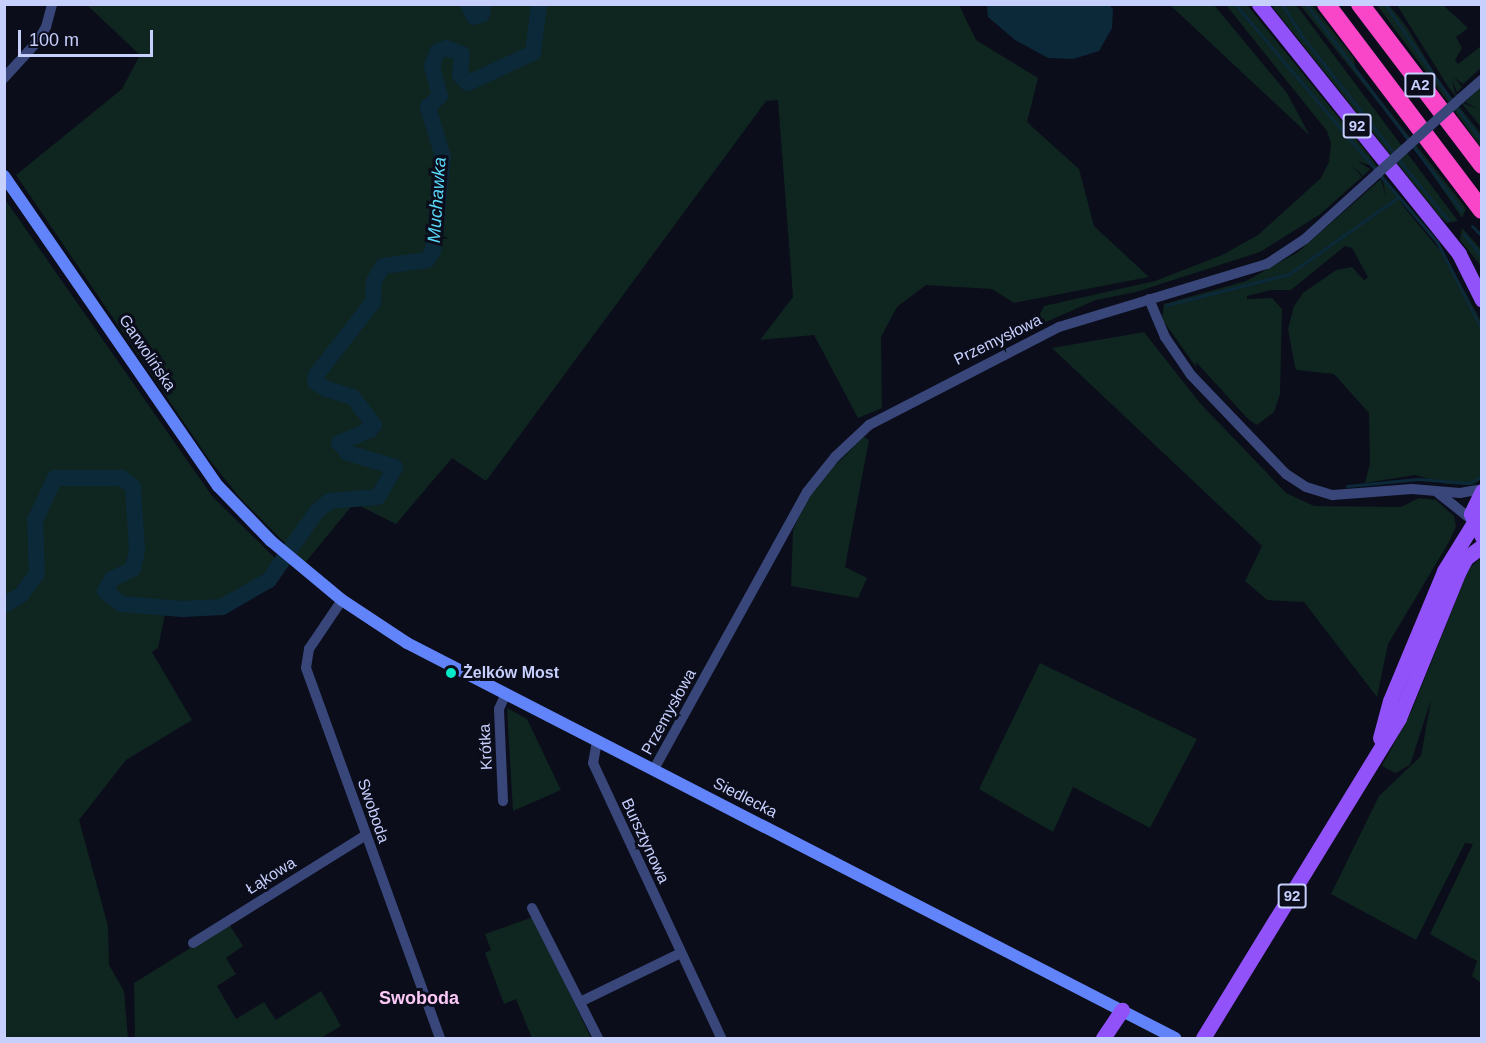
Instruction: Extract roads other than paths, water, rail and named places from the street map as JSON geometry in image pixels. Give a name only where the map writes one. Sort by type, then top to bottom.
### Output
[{"type":"highway","name":"A2","points":[[1326,4],[1482,210]]},
{"type":"highway","name":"A2","points":[[1359,4],[1482,165]]},
{"type":"main road","name":"92","points":[[1259,4],[1459,254],[1482,275]]},
{"type":"main road","name":"Garwolińska","points":[[4,176],[213,478],[271,541],[308,573]]},
{"type":"main road","name":"92","points":[[1459,254],[1482,300]]},
{"type":"main road","name":"92","points":[[1376,751],[1390,701],[1427,610],[1459,543],[1475,527],[1473,502],[1482,490]]},
{"type":"main road","name":"92","points":[[1203,1038],[1340,819],[1376,751],[1399,718],[1459,571],[1466,558],[1482,546]]},
{"type":"main road","name":"Siedlecka","points":[[308,573],[342,600],[407,643],[1174,1038]]},
{"type":"main road","points":[[1103,1038],[1122,1010]]},
{"type":"street","points":[[4,78],[37,42],[46,27],[52,4]]},
{"type":"street","name":"Przemysłowa","points":[[654,769],[807,492],[846,446],[869,425],[1029,340],[1087,317],[1228,279],[1267,264],[1305,239],[1482,80]]},
{"type":"street","points":[[1149,299],[1165,337],[1191,375],[1296,482],[1333,495],[1412,489],[1437,492],[1482,490]]},
{"type":"street","points":[[1437,492],[1475,527]]},
{"type":"street","name":"Swoboda","points":[[342,600],[309,649],[305,664],[440,1038]]},
{"type":"street","name":"Krótka","points":[[503,801],[499,709],[506,693]]},
{"type":"street","name":"Bursztynowa","points":[[597,741],[593,763],[721,1038]]},
{"type":"street","name":"Łąkowa","points":[[193,942],[366,835]]},
{"type":"street","points":[[532,908],[597,1038]]},
{"type":"street","points":[[580,1002],[681,953]]},
{"type":"water","points":[[987,5],[1109,5],[1113,9],[1112,28],[1099,51],[1073,59],[1048,58],[1015,40],[988,17]]},
{"type":"waterway","name":"Muchawka","points":[[468,4],[474,17],[482,14],[483,4]]},
{"type":"waterway","name":"Muchawka","points":[[4,605],[21,595],[37,574],[35,520],[55,478],[122,478],[133,487],[137,550],[133,569],[112,579],[105,591],[121,604],[182,609],[222,607],[269,580],[317,511],[330,501],[378,497],[395,467],[348,453],[339,443],[370,430],[374,425],[353,397],[326,389],[315,382],[316,375],[373,302],[374,281],[383,266],[427,260],[433,251],[443,157],[428,107],[440,96],[432,66],[437,52],[446,48],[462,54],[460,75],[468,83],[533,53],[539,4]]},
{"type":"waterway","points":[[1235,4],[1376,170]]},
{"type":"waterway","points":[[1282,4],[1301,35],[1394,153]]},
{"type":"waterway","points":[[1306,4],[1461,210]]},
{"type":"waterway","points":[[1385,4],[1452,102]]},
{"type":"waterway","points":[[1456,107],[1482,141]]},
{"type":"waterway","points":[[1398,159],[1448,220]]},
{"type":"waterway","points":[[1380,175],[1437,242],[1482,330]]},
{"type":"waterway","points":[[1167,305],[1289,274],[1397,198]]},
{"type":"waterway","points":[[1472,226],[1482,236]]},
{"type":"waterway","points":[[1464,234],[1482,257]]},
{"type":"waterway","points":[[1347,486],[1418,479],[1469,483],[1482,476]]},
{"type":"place","name":"Żelków Most","points":[[451,673]]},
{"type":"district","name":"Swoboda","points":[[419,998]]}]
